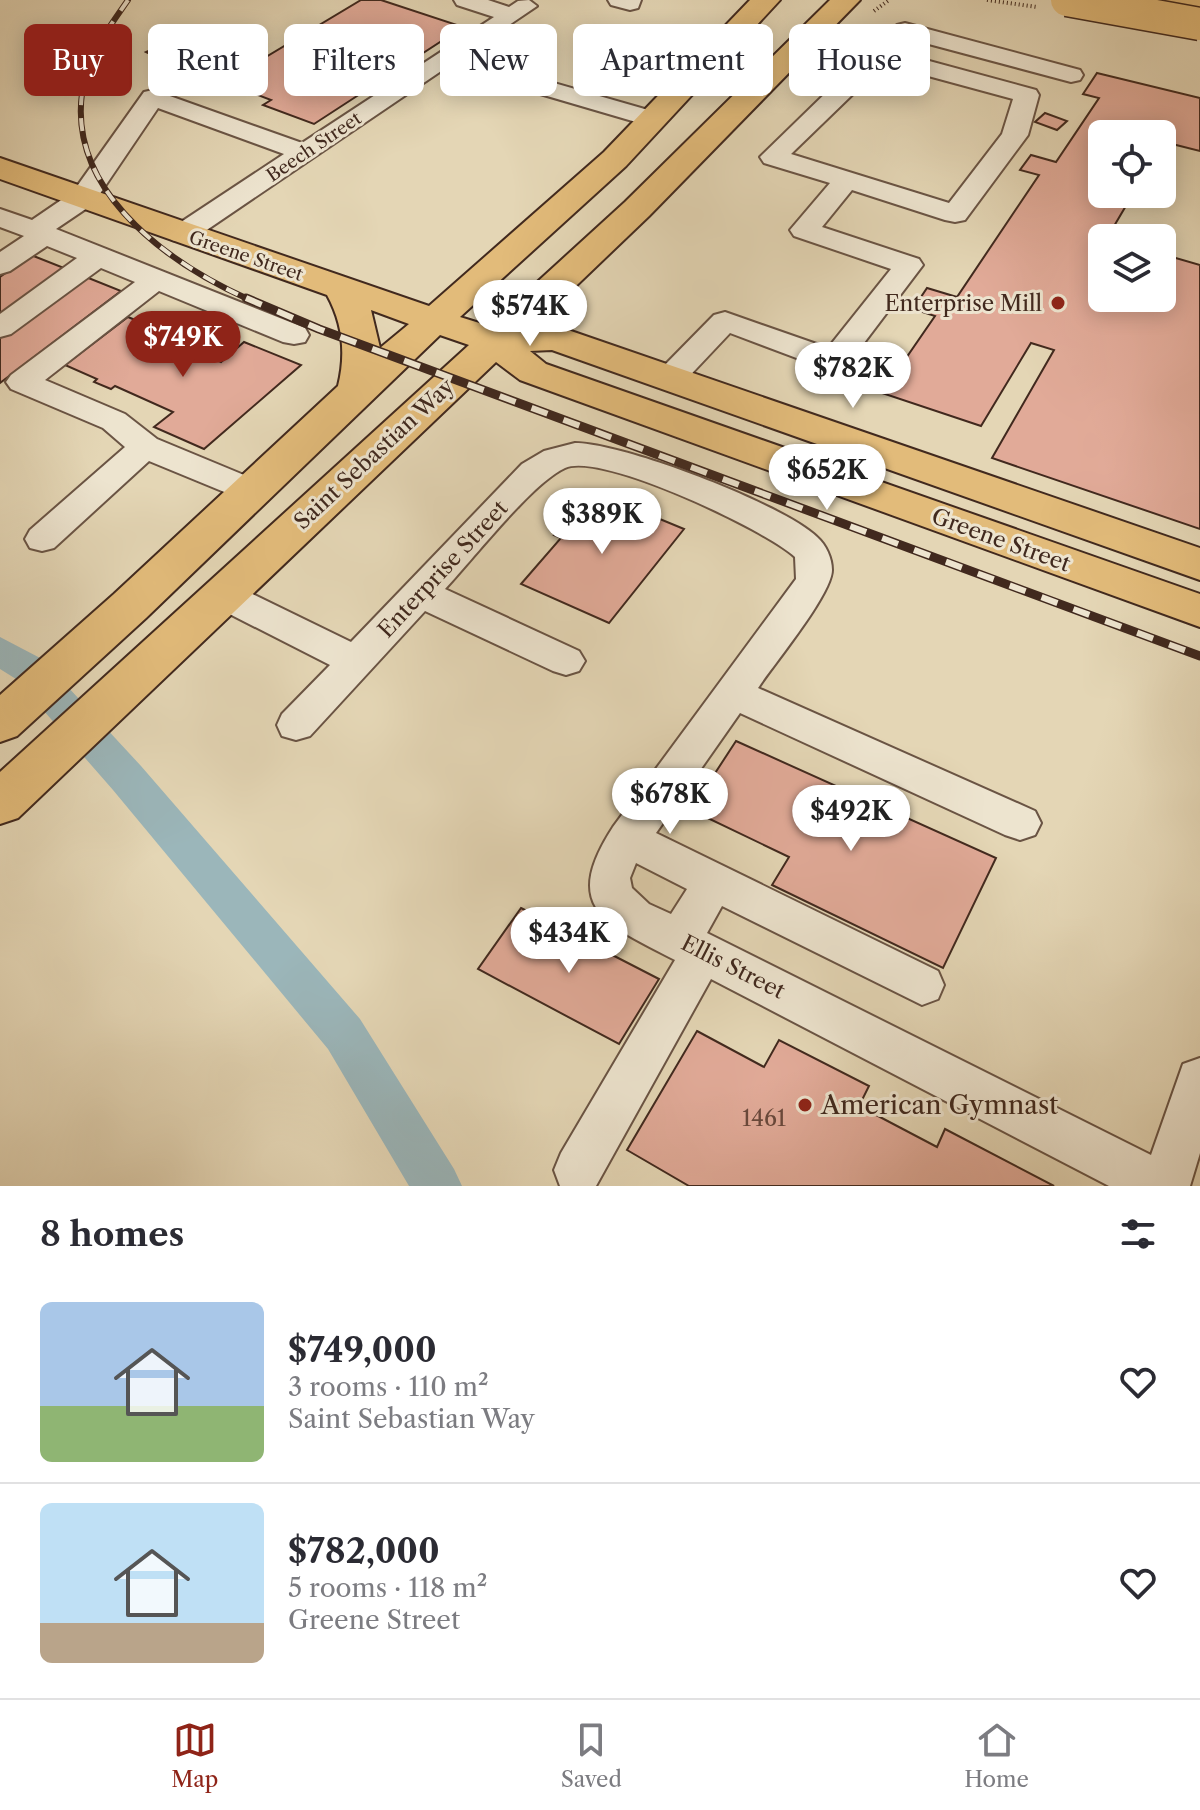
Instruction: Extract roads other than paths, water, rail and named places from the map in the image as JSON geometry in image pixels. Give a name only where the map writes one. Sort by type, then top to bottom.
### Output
[{"type":"main road","name":"Saint Sebastian Way","points":[[773,27],[846,0]]},
{"type":"main road","points":[[1067,0],[1200,24]]},
{"type":"main road","points":[[1178,0],[1200,4]]},
{"type":"main road","name":"Saint Sebastian Way","points":[[0,723],[130,606],[356,392],[615,159],[653,119],[683,96]]},
{"type":"main road","name":"Saint Sebastian Way","points":[[8,796],[637,209],[720,96]]},
{"type":"main road","name":"Greene Street","points":[[0,168],[494,341],[533,372],[1200,611]]},
{"type":"main road","points":[[342,289],[362,330],[361,372],[356,392]]},
{"type":"main road","name":"Greene Street","points":[[494,341],[555,338],[1200,564]]},
{"type":"main road","points":[[428,404],[452,393],[507,383],[569,386],[586,391]]},
{"type":"street","name":"Beech Street","points":[[182,234],[519,11],[465,0]]},
{"type":"street","points":[[619,0],[630,3],[630,0]]},
{"type":"street","points":[[930,37],[1071,75]]},
{"type":"street","points":[[840,96],[773,157],[955,214],[1015,135],[1027,95],[930,69]]},
{"type":"street","points":[[557,91],[653,119]]},
{"type":"street","points":[[0,265],[83,198],[153,97],[305,153]]},
{"type":"street","points":[[669,379],[725,321],[834,361],[909,265],[804,230],[846,181]]},
{"type":"street","points":[[0,217],[294,335]]},
{"type":"street","points":[[0,328],[98,256]]},
{"type":"street","points":[[157,279],[22,382],[114,421],[145,447],[251,491]]},
{"type":"street","points":[[42,539],[145,447]]},
{"type":"street","name":"Enterprise Street","points":[[296,725],[534,472],[550,460],[570,453]]},
{"type":"street","name":"Ellis Street","points":[[570,453],[593,454],[620,461],[772,522],[807,548],[815,564],[813,582],[628,839],[611,868],[608,885],[614,902],[634,917],[1163,1186]]},
{"type":"street","points":[[420,593],[566,661]]},
{"type":"street","points":[[223,595],[356,661]]},
{"type":"street","points":[[733,693],[1020,823]]},
{"type":"street","points":[[628,839],[922,985]]},
{"type":"street","points":[[578,1170],[691,946],[714,882]]},
{"type":"street","points":[[1163,1186],[1197,1097]]},
{"type":"waterway","points":[[0,651],[29,669],[127,778],[344,1034],[437,1186]]},
{"type":"railway","points":[[128,0],[99,45],[86,74],[81,113],[87,150],[102,183],[124,213],[152,240],[183,264],[250,300]]},
{"type":"railway","points":[[246,298],[319,329],[1200,656]]},
{"type":"place","name":"Enterprise Mill","points":[[1058,303]]},
{"type":"place","name":"American Gymnast","points":[[805,1105]]}]
